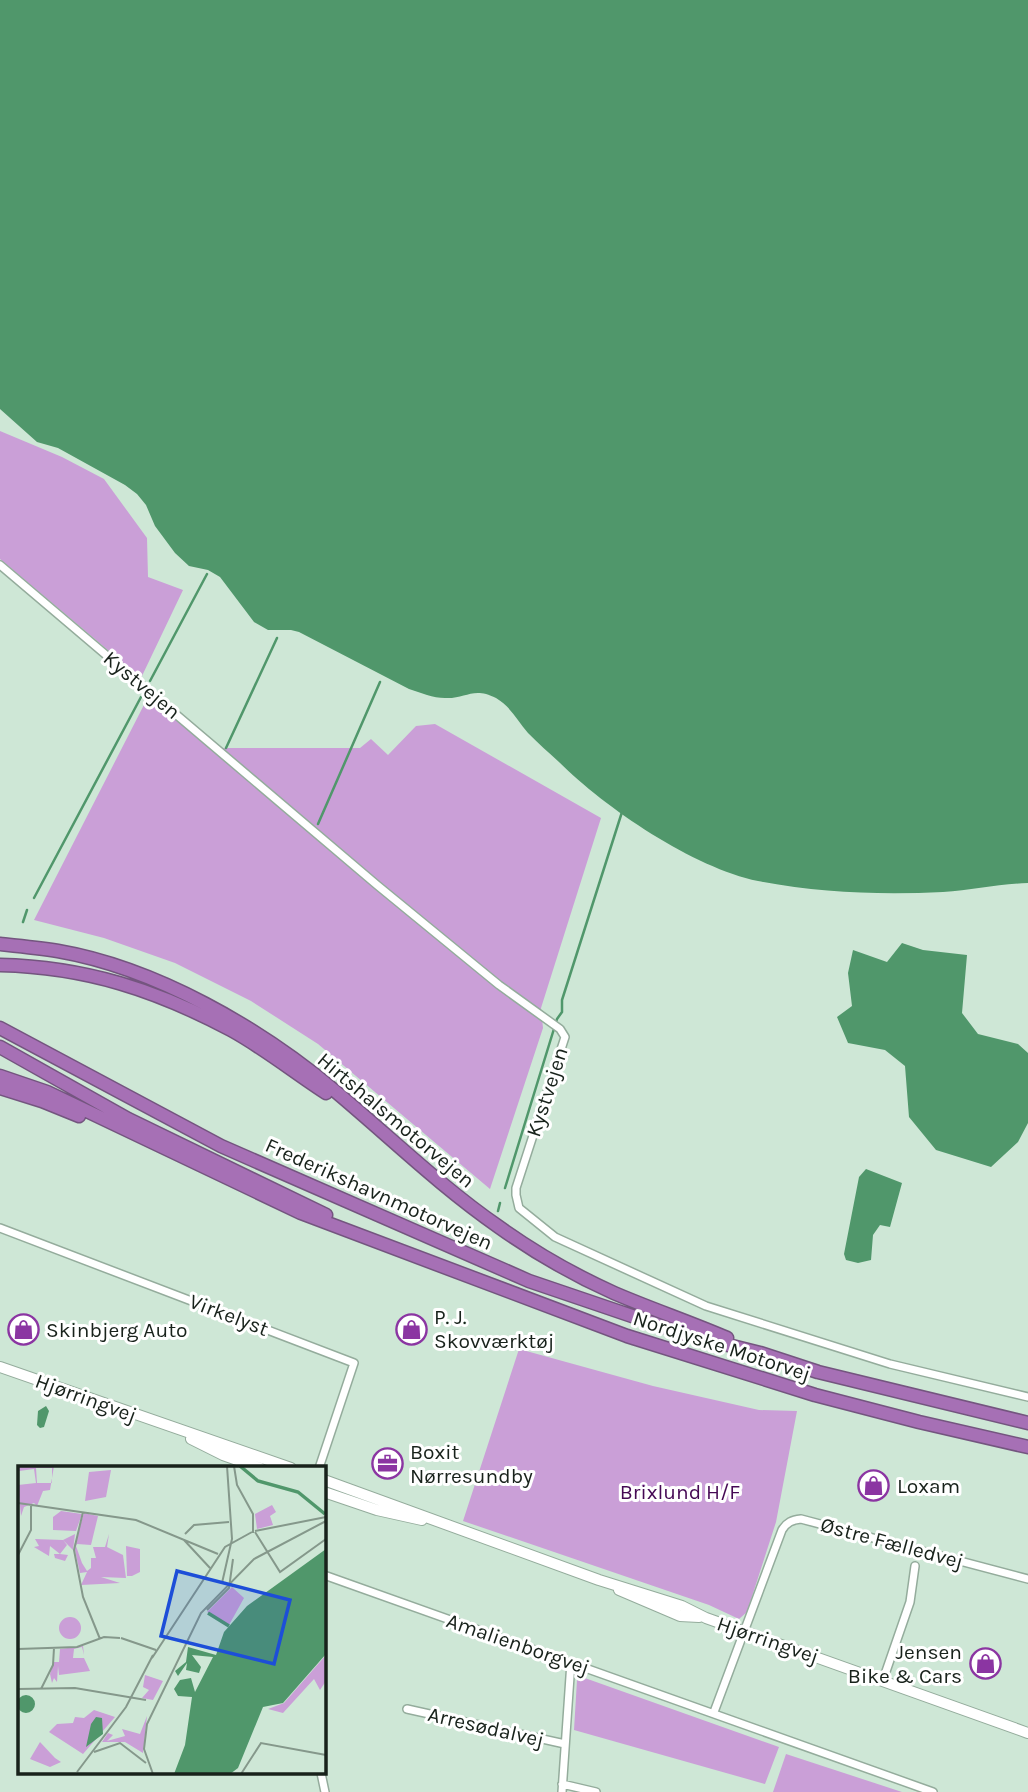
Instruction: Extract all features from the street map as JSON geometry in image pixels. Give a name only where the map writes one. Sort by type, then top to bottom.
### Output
[{"type":"highway","name":"Hirtshalsmotorvejen","points":[[0,944],[59,951],[105,963],[156,981],[209,1007],[265,1038],[304,1067],[460,1199],[502,1229],[585,1279],[760,1353]]},
{"type":"highway","points":[[0,965],[74,971],[116,981],[234,1031],[329,1095],[418,1164]]},
{"type":"highway","name":"Frederikshavnmotorvejen","points":[[0,1028],[221,1146],[529,1281],[688,1335],[760,1353]]},
{"type":"highway","name":"Frederikshavnmotorvejen","points":[[0,1047],[128,1119],[412,1256]]},
{"type":"highway","points":[[0,1076],[47,1092],[301,1213]]},
{"type":"highway","points":[[0,1088],[43,1101],[301,1213],[412,1256]]},
{"type":"highway","name":"Nordjyske Motorvej","points":[[412,1256],[627,1336],[815,1395],[1028,1447]]},
{"type":"highway","name":"Nordjyske Motorvej","points":[[760,1353],[818,1372],[1028,1423]]},
{"type":"main road","name":"Hjørringvej","points":[[0,1367],[172,1429],[285,1466]]},
{"type":"main road","name":"Hjørringvej","points":[[172,1429],[223,1455],[254,1466]]},
{"type":"main road","name":"Hjørringvej","points":[[326,1481],[599,1580],[680,1616],[706,1618],[1028,1733]]},
{"type":"main road","name":"Hjørringvej","points":[[326,1493],[377,1510],[449,1527]]},
{"type":"street","name":"Kystvejen","points":[[0,565],[377,885],[499,985],[557,1026],[565,1037],[516,1188],[517,1203],[529,1217],[555,1237],[582,1251],[706,1306],[878,1360],[1028,1397]]},
{"type":"street","name":"Virkelyst","points":[[0,1228],[354,1363],[320,1466]]},
{"type":"street","name":"Østre Fælledvej","points":[[744,1631],[782,1530],[793,1520],[801,1519],[1028,1579]]},
{"type":"street","points":[[883,1680],[910,1602],[915,1566]]},
{"type":"street","name":"Amalienborgvej","points":[[326,1576],[933,1792]]},
{"type":"street","points":[[714,1712],[744,1631]]},
{"type":"street","points":[[571,1662],[562,1788],[596,1792]]},
{"type":"street","name":"Arresødalvej","points":[[407,1709],[565,1744]]},
{"type":"street","points":[[321,1774],[325,1792]]},
{"type":"green space","points":[[0,431],[62,457],[104,479],[147,538],[148,577],[183,590],[141,678],[0,559]]},
{"type":"green space","points":[[148,697],[210,748],[360,748],[371,739],[388,755],[416,726],[435,724],[601,818],[541,1008],[543,1028],[490,1189],[318,1044],[251,1001],[175,963],[104,938],[34,920]]},
{"type":"green space","name":"Brixlund H/F","points":[[519,1349],[653,1386],[759,1410],[797,1411],[776,1522],[747,1612],[739,1619],[709,1605],[463,1521]]},
{"type":"green space","points":[[582,1677],[779,1747],[765,1784],[574,1730],[577,1680]]},
{"type":"green space","points":[[786,1754],[902,1792],[773,1792]]},
{"type":"shaded area","points":[[0,0],[1028,0],[1028,883],[943,892],[850,892],[758,881],[706,863],[652,834],[600,798],[528,733],[510,710],[496,698],[481,693],[452,698],[422,694],[299,632],[268,630],[254,622],[220,577],[208,570],[189,566],[175,553],[155,526],[146,505],[137,494],[58,448],[37,442],[0,409]]},
{"type":"shaded area","points":[[902,943],[923,950],[967,955],[962,1013],[978,1034],[1018,1044],[1028,1053],[1028,1123],[1018,1142],[991,1167],[936,1150],[909,1117],[905,1066],[885,1050],[848,1043],[837,1017],[852,1006],[848,973],[853,950],[887,962]]},
{"type":"shaded area","points":[[866,1169],[902,1183],[890,1227],[880,1225],[873,1235],[871,1260],[858,1263],[846,1260],[844,1254],[859,1177]]},
{"type":"shaded area","points":[[46,1406],[49,1411],[44,1427],[40,1428],[37,1425],[38,1411]]},
{"type":"waterway","points":[[150,681],[207,574]]},
{"type":"waterway","points":[[226,748],[277,638]]},
{"type":"waterway","points":[[318,824],[380,682]]},
{"type":"waterway","points":[[34,898],[141,697]]},
{"type":"waterway","points":[[505,1188],[557,1019],[562,1012],[562,1000],[622,812]]},
{"type":"waterway","points":[[23,922],[27,910]]},
{"type":"waterway","points":[[498,1211],[500,1203]]},
{"type":"place","name":"P. J. Skovværktøj","points":[[411,1329]]},
{"type":"place","name":"Skinbjerg Auto","points":[[23,1330]]},
{"type":"place","name":"Boxit Nørresundby","points":[[387,1464]]},
{"type":"place","name":"Loxam","points":[[874,1486]]},
{"type":"place","name":"Jensen Bike & Cars","points":[[985,1664]]}]
